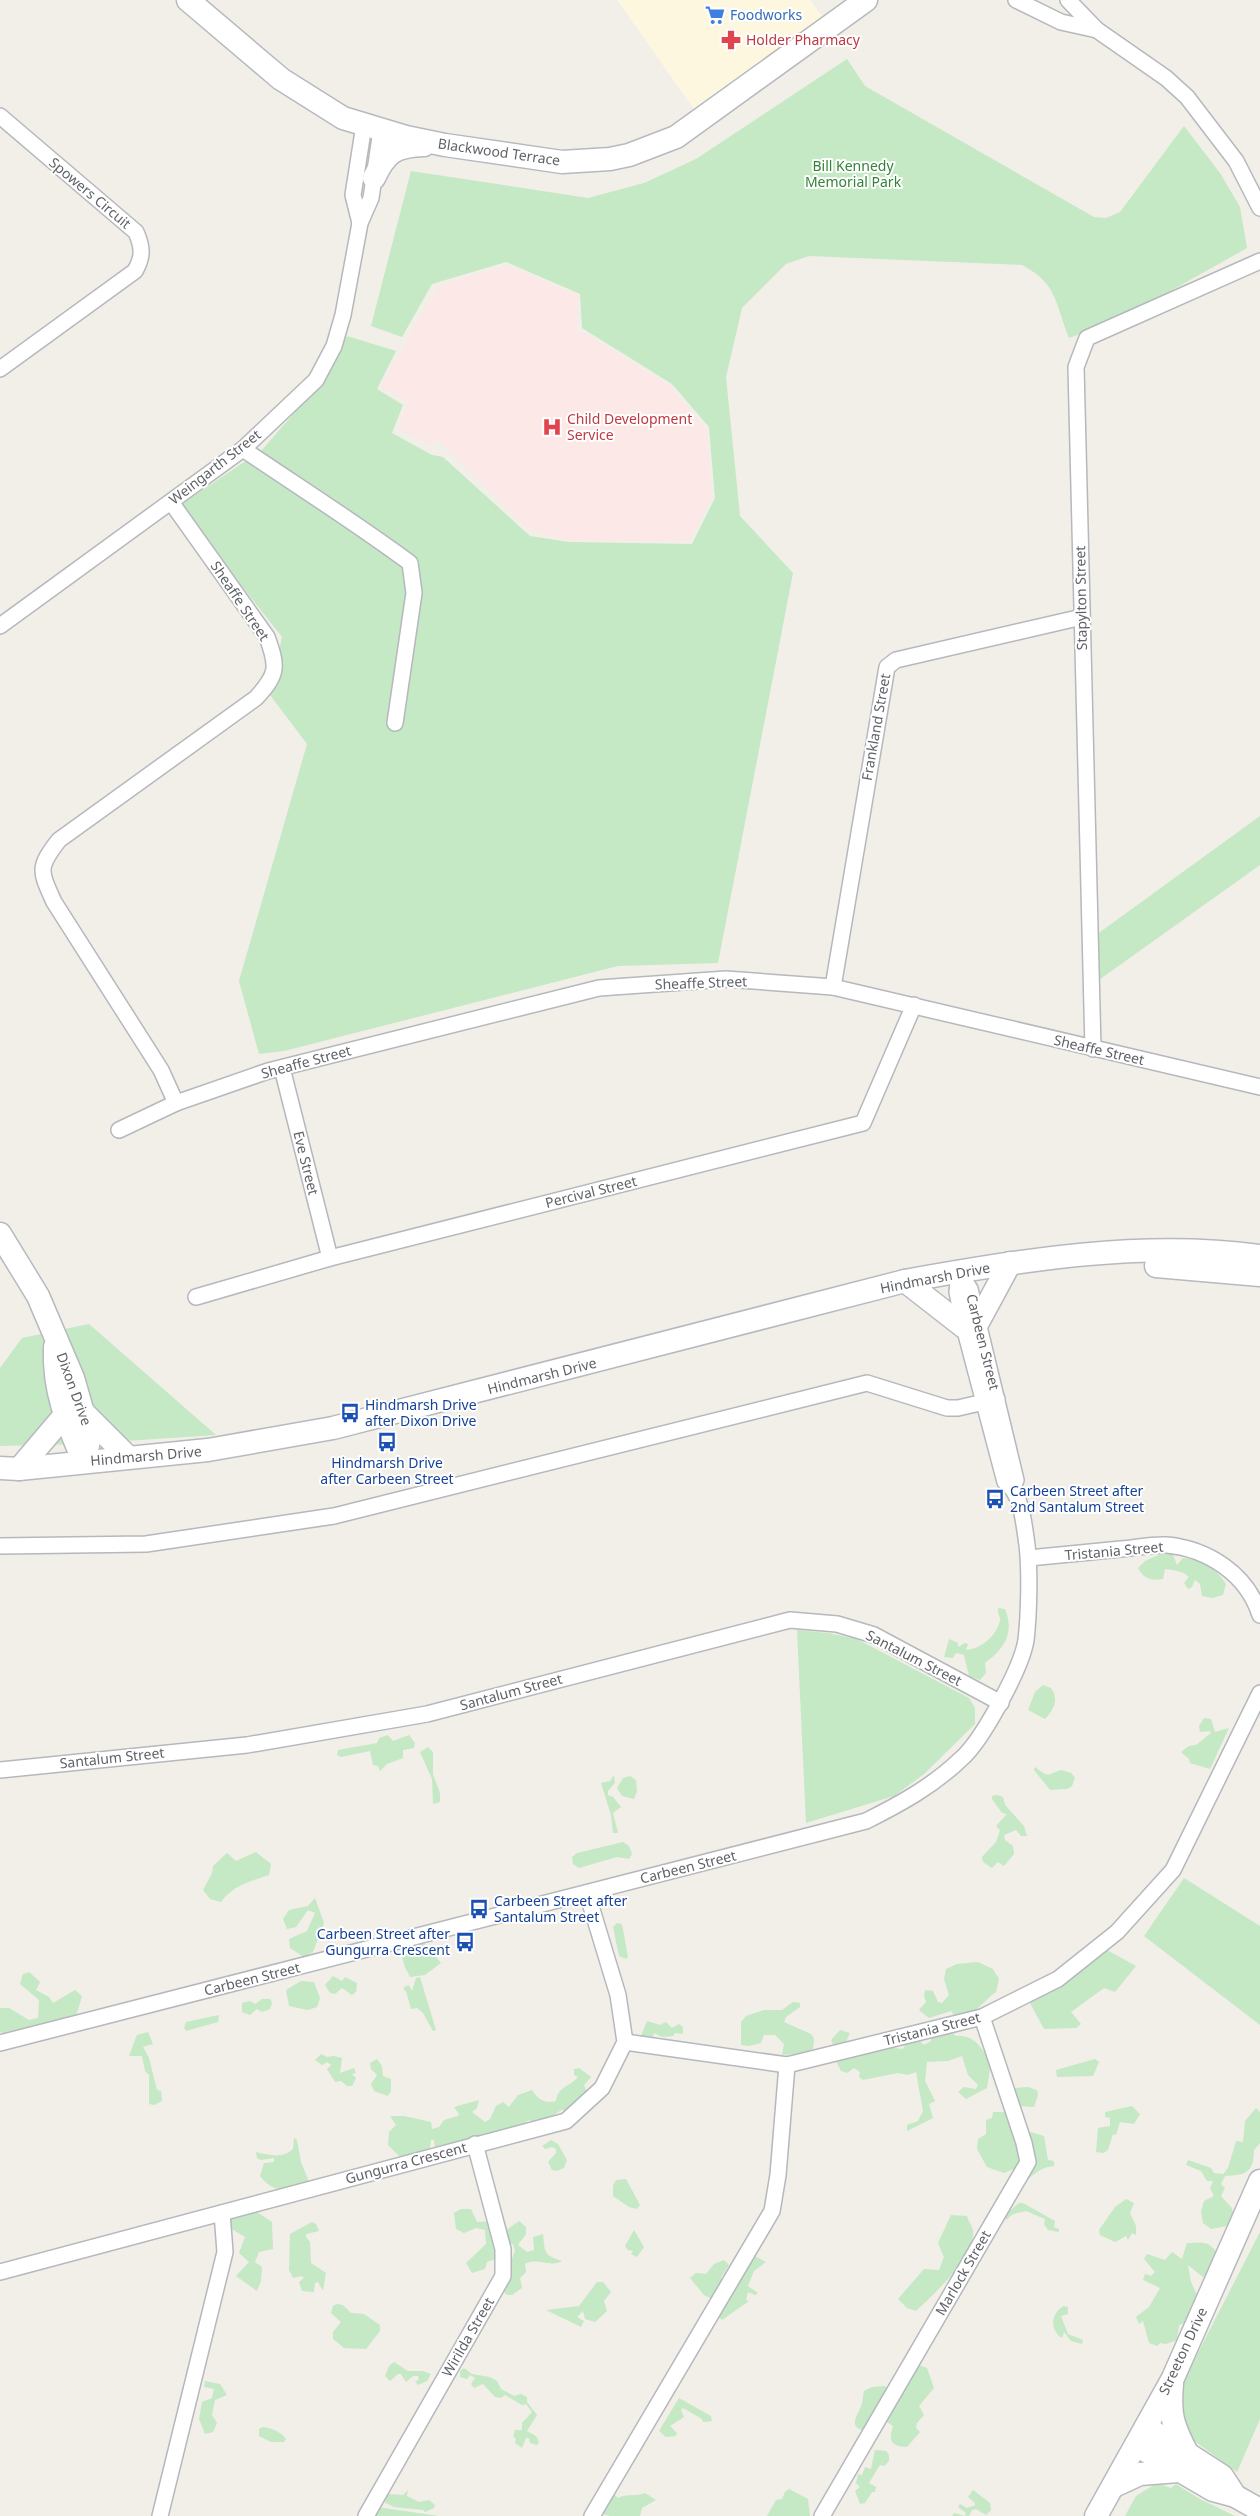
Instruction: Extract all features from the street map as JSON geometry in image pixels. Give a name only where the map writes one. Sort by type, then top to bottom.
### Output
[{"type":"main road","name":"Blackwood Terrace","points":[[188,0],[281,79],[343,118],[445,145],[562,162],[610,159],[652,148],[676,137],[866,0]]},
{"type":"main road","points":[[374,178],[383,160],[404,146],[445,145]]},
{"type":"main road","name":"Dixon Drive","points":[[0,1234],[38,1296],[55,1339],[54,1371],[74,1415],[90,1438],[84,1462]]},
{"type":"main road","name":"Hindmarsh Drive","points":[[9,1469],[179,1454],[254,1444],[333,1428],[906,1282],[1010,1263],[1142,1252],[1259,1260]]},
{"type":"main road","points":[[906,1282],[971,1325],[1010,1263]]},
{"type":"main road","points":[[9,1469],[74,1415],[128,1457]]},
{"type":"main road","name":"Streeton Drive","points":[[1096,2516],[1172,2378],[1260,2181]]},
{"type":"main road","points":[[1172,2378],[1170,2398],[1173,2427],[1183,2462]]},
{"type":"main road","points":[[1141,2436],[1183,2462],[1222,2476],[1235,2496],[1260,2510]]},
{"type":"main road","points":[[1114,2486],[1140,2474],[1183,2462]]},
{"type":"street","points":[[1016,0],[1061,22],[1097,30]]},
{"type":"street","points":[[1068,0],[1097,30],[1166,78],[1187,97],[1236,161],[1260,208]]},
{"type":"street","name":"Spowers Circuit","points":[[0,116],[136,232],[141,242],[142,258],[135,271],[0,369]]},
{"type":"street","name":"Weingarth Street","points":[[2,622],[243,449],[316,380],[334,346],[343,315],[360,223],[371,198],[374,178],[373,127]]},
{"type":"street","name":"Weingarth Street","points":[[360,223],[353,195],[373,127]]},
{"type":"street","name":"Stapylton Street","points":[[1092,1049],[1076,367],[1086,338],[1260,261]]},
{"type":"street","points":[[243,449],[337,513],[357,524],[410,563],[414,593],[395,723]]},
{"type":"street","name":"Sheaffe Street","points":[[171,502],[267,637],[275,660],[271,682],[256,698],[59,840],[44,859],[42,876],[54,902],[161,1070],[176,1103]]},
{"type":"street","name":"Frankland Street","points":[[833,987],[887,667],[896,660],[1082,617]]},
{"type":"street","name":"Sheaffe Street","points":[[119,1130],[176,1103],[282,1068],[599,988],[726,979],[833,987],[1260,1087]]},
{"type":"street","name":"Percival Street","points":[[196,1298],[330,1258],[864,1124],[914,1006]]},
{"type":"street","name":"Eve Street","points":[[282,1068],[330,1258]]},
{"type":"street","name":"Carbeen Street","points":[[0,2043],[866,1821],[916,1796],[963,1758],[1001,1703],[1026,1641],[1028,1558],[1021,1513],[1013,1487],[1016,1480],[990,1400],[971,1325],[970,1289],[959,1272]]},
{"type":"street","points":[[0,1546],[146,1544],[334,1516],[867,1383],[947,1408],[990,1400]]},
{"type":"street","name":"Tristania Street","points":[[1028,1558],[1165,1545],[1190,1549],[1210,1557],[1236,1576],[1256,1603],[1260,1615]]},
{"type":"street","name":"Santalum Street","points":[[0,1770],[247,1745],[427,1714],[790,1620],[837,1624],[874,1635],[1001,1703]]},
{"type":"street","name":"Tristania Street","points":[[625,2042],[787,2064],[982,2017],[1058,1979],[1118,1932],[1173,1870],[1260,1693]]},
{"type":"street","points":[[587,1892],[618,1995],[625,2042]]},
{"type":"street","name":"Marlock Street","points":[[822,2516],[1028,2162],[1024,2143],[982,2017]]},
{"type":"street","name":"Gungurra Crescent","points":[[0,2272],[566,2121],[602,2088],[625,2042]]},
{"type":"street","points":[[592,2516],[772,2211],[778,2175],[787,2064]]},
{"type":"street","name":"Wirilda Street","points":[[366,2516],[503,2276],[503,2250],[475,2144]]},
{"type":"street","points":[[160,2516],[225,2252],[222,2213]]},
{"type":"shaded area","points":[[617,0],[810,0],[823,18],[694,109]]},
{"type":"shaded area","points":[[505,266],[525,272],[578,296],[577,329],[669,385],[707,431],[711,498],[688,541],[569,541],[528,529],[439,440],[431,445],[398,428],[409,401],[381,387],[438,286]]},
{"type":"green space","name":"Bill Kennedy Memorial Park","points":[[847,59],[865,86],[1094,217],[1106,218],[1120,212],[1184,126],[1220,173],[1240,207],[1247,248],[1119,320],[1069,338],[1049,287],[1034,272],[1022,265],[809,256],[786,264],[742,308],[726,377],[740,516],[793,573],[718,963],[618,966],[284,1051],[259,1054],[239,981],[307,744],[270,695],[282,637],[179,506],[262,450],[321,382],[347,336],[396,351],[377,389],[403,405],[392,433],[432,455],[443,457],[530,536],[569,542],[692,544],[715,498],[709,427],[672,384],[582,328],[580,294],[506,262],[432,284],[402,337],[371,326],[411,171],[588,198],[644,183],[696,159]]},
{"type":"green space","points":[[1260,816],[1260,865],[1096,982],[1096,935]]},
{"type":"green space","points":[[89,1324],[216,1435],[79,1444],[0,1446],[0,1368],[22,1338]]},
{"type":"green space","points":[[1167,1551],[1172,1552],[1177,1565],[1183,1558],[1202,1563],[1213,1569],[1226,1584],[1223,1595],[1212,1598],[1202,1596],[1200,1584],[1195,1580],[1192,1587],[1188,1589],[1184,1583],[1189,1577],[1178,1571],[1165,1569],[1163,1579],[1159,1580],[1143,1575],[1138,1568],[1145,1561]]},
{"type":"green space","points":[[998,1608],[1005,1609],[1009,1626],[1008,1633],[998,1652],[985,1663],[986,1673],[980,1680],[969,1676],[964,1655],[956,1653],[953,1658],[944,1657],[949,1639],[958,1643],[958,1647],[965,1643],[968,1644],[966,1650],[988,1641],[996,1631],[1000,1620]]},
{"type":"green space","points":[[797,1630],[828,1633],[857,1639],[969,1698],[975,1708],[975,1724],[924,1774],[894,1796],[806,1823]]},
{"type":"green space","points":[[1043,1685],[1051,1688],[1055,1696],[1053,1708],[1045,1719],[1028,1710],[1035,1692]]},
{"type":"green space","points":[[1204,1718],[1211,1719],[1215,1732],[1229,1728],[1210,1769],[1190,1763],[1189,1759],[1181,1752],[1189,1746],[1196,1745],[1211,1733],[1210,1731],[1200,1732],[1199,1726]]},
{"type":"green space","points":[[388,1735],[393,1741],[409,1735],[415,1743],[414,1748],[403,1750],[403,1758],[387,1764],[380,1771],[378,1766],[373,1765],[370,1751],[341,1757],[337,1755],[338,1750],[377,1743],[379,1738]]},
{"type":"green space","points":[[428,1747],[433,1752],[433,1774],[440,1793],[440,1802],[433,1804],[432,1779],[420,1752]]},
{"type":"green space","points":[[1035,1767],[1048,1775],[1061,1770],[1071,1773],[1075,1778],[1072,1786],[1067,1789],[1050,1790],[1034,1770]]},
{"type":"green space","points":[[614,1775],[615,1783],[608,1791],[608,1795],[613,1797],[621,1807],[613,1813],[618,1833],[613,1833],[611,1815],[601,1783],[610,1781]]},
{"type":"green space","points":[[630,1776],[636,1780],[637,1791],[634,1799],[622,1796],[617,1788],[623,1778]]},
{"type":"green space","points":[[992,1796],[1003,1797],[1005,1805],[1024,1826],[1027,1836],[1021,1836],[1016,1830],[1004,1835],[1005,1840],[1013,1846],[1014,1854],[1004,1866],[998,1862],[992,1868],[983,1862],[982,1857],[996,1842],[1000,1830],[996,1826],[1007,1814],[1002,1813],[992,1799]]},
{"type":"green space","points":[[623,1842],[629,1846],[632,1854],[629,1859],[617,1857],[579,1868],[573,1864],[572,1857],[577,1853]]},
{"type":"green space","points":[[256,1852],[271,1864],[269,1875],[236,1888],[225,1896],[221,1902],[210,1899],[203,1890],[212,1873],[213,1866],[227,1853],[236,1861]]},
{"type":"green space","points":[[1184,1878],[1260,1926],[1260,2025],[1144,1936]]},
{"type":"green space","points":[[315,1898],[324,1923],[313,1952],[304,1957],[290,1948],[289,1939],[307,1931],[315,1913],[308,1910],[296,1927],[287,1929],[283,1919],[289,1910],[308,1906]]},
{"type":"green space","points":[[617,1923],[622,1924],[628,1957],[626,1959],[619,1956],[613,1927]]},
{"type":"green space","points":[[424,1943],[441,1963],[425,1975],[410,1977],[404,1965],[401,1949]]},
{"type":"green space","points":[[1107,1950],[1136,1966],[1115,1992],[1104,1988],[1071,2012],[1081,2024],[1076,2028],[1044,2029],[1030,2003],[1090,1951]]},
{"type":"green space","points":[[978,1962],[993,1969],[999,1979],[996,1992],[974,2011],[958,2020],[951,2011],[929,2018],[919,2010],[926,2002],[925,1990],[933,1991],[938,2002],[942,2003],[949,1995],[944,1979],[946,1969],[957,1964]]},
{"type":"green space","points":[[29,1972],[40,1982],[36,1990],[49,1997],[53,2003],[75,1990],[82,1996],[75,2020],[5,2037],[5,2034],[0,2032],[0,2008],[9,2008],[29,2020],[38,2018],[39,2000],[20,1984],[23,1974]]},
{"type":"green space","points":[[333,1976],[342,1981],[345,1977],[357,1983],[356,1992],[352,1995],[342,1988],[335,1994],[330,1993],[325,1985]]},
{"type":"green space","points":[[420,1977],[436,2030],[433,2031],[423,2013],[417,2008],[411,2009],[406,1991],[404,1990],[404,1987],[409,1985],[412,1991],[416,1978]]},
{"type":"green space","points":[[301,1981],[314,1982],[320,1998],[317,2007],[308,2010],[289,2006],[286,1990]]},
{"type":"green space","points":[[262,1999],[270,1999],[272,2003],[270,2009],[262,2012],[257,2009],[250,2015],[242,2012],[242,2003],[250,2001],[255,2004]]},
{"type":"green space","points":[[793,2002],[800,2003],[800,2007],[786,2017],[784,2022],[811,2034],[814,2039],[813,2049],[801,2054],[782,2055],[784,2044],[775,2035],[764,2035],[761,2043],[749,2046],[741,2045],[741,2022],[746,2016],[764,2010],[782,2010]]},
{"type":"green space","points":[[219,2015],[218,2022],[186,2031],[184,2028],[186,2022]]},
{"type":"green space","points":[[647,2021],[660,2025],[666,2022],[672,2028],[679,2024],[683,2027],[683,2034],[675,2033],[673,2036],[662,2037],[654,2033],[653,2037],[641,2036]]},
{"type":"green space","points":[[948,2029],[956,2036],[968,2037],[973,2040],[991,2063],[987,2088],[966,2099],[958,2092],[964,2087],[976,2089],[978,2085],[968,2075],[962,2056],[948,2061],[927,2062],[925,2081],[935,2101],[929,2104],[933,2118],[907,2131],[907,2125],[918,2121],[923,2111],[916,2072],[908,2075],[898,2073],[863,2080],[859,2077],[860,2072],[854,2068],[847,2073],[841,2071],[836,2061],[839,2058],[831,2040],[840,2030],[850,2033],[843,2048],[857,2053],[858,2057],[874,2047],[891,2043],[894,2048],[903,2049],[907,2041],[918,2039],[924,2045],[931,2041],[931,2037]]},
{"type":"green space","points":[[148,2032],[153,2044],[143,2047],[149,2058],[157,2090],[161,2091],[162,2101],[154,2105],[149,2104],[149,2075],[145,2071],[142,2056],[129,2056],[137,2035]]},
{"type":"green space","points":[[321,2054],[327,2057],[342,2058],[340,2073],[354,2068],[356,2073],[352,2074],[356,2078],[352,2086],[347,2086],[341,2081],[335,2082],[327,2069],[331,2065],[327,2062],[322,2065],[315,2060]]},
{"type":"green space","points":[[377,2059],[382,2066],[383,2076],[391,2079],[391,2091],[388,2096],[374,2091],[371,2084],[377,2075],[371,2069],[370,2063]]},
{"type":"green space","points":[[1095,2059],[1099,2062],[1093,2076],[1057,2077],[1056,2070]]},
{"type":"green space","points":[[579,2068],[591,2077],[584,2085],[589,2098],[571,2113],[562,2110],[546,2120],[534,2122],[529,2120],[511,2131],[435,2148],[434,2140],[431,2140],[430,2150],[403,2160],[388,2145],[389,2132],[396,2125],[390,2116],[404,2116],[431,2122],[432,2129],[439,2127],[444,2120],[458,2116],[459,2114],[454,2107],[479,2100],[477,2108],[472,2112],[485,2122],[490,2119],[496,2106],[503,2102],[509,2107],[518,2095],[532,2090],[542,2100],[548,2102],[556,2101],[559,2092],[578,2077],[574,2075],[574,2069]]},
{"type":"green space","points":[[1028,2087],[1037,2090],[1038,2095],[1034,2107],[1019,2106],[1022,2141],[1030,2132],[1044,2136],[1048,2160],[1054,2161],[1054,2166],[1037,2172],[1024,2184],[1019,2167],[1004,2173],[987,2167],[977,2149],[978,2139],[986,2134],[986,2120],[992,2118],[993,2112],[1006,2112],[1013,2088]]},
{"type":"green space","points":[[1132,2106],[1140,2114],[1134,2124],[1120,2122],[1116,2135],[1113,2134],[1108,2150],[1103,2153],[1096,2152],[1098,2128],[1110,2126],[1110,2118],[1105,2117],[1105,2112]]},
{"type":"green space","points":[[1256,2108],[1260,2112],[1260,2143],[1254,2150],[1252,2164],[1247,2171],[1238,2175],[1225,2176],[1221,2184],[1225,2188],[1221,2196],[1232,2208],[1233,2213],[1227,2226],[1211,2229],[1203,2223],[1201,2212],[1204,2201],[1214,2196],[1210,2188],[1213,2181],[1207,2181],[1201,2171],[1186,2165],[1188,2160],[1211,2168],[1214,2173],[1223,2174],[1228,2168],[1236,2141],[1243,2142],[1245,2121]]},
{"type":"green space","points":[[294,2138],[297,2140],[301,2162],[309,2182],[288,2189],[277,2189],[260,2176],[264,2163],[274,2162],[274,2158],[261,2160],[257,2158],[256,2152],[275,2155],[284,2154],[293,2149]]},
{"type":"green space","points":[[551,2140],[558,2144],[567,2160],[564,2168],[557,2171],[552,2170],[548,2162],[556,2153],[556,2149],[552,2147],[545,2149],[542,2146]]},
{"type":"green space","points":[[626,2179],[640,2205],[637,2209],[629,2207],[613,2196],[613,2186],[616,2180]]},
{"type":"green space","points":[[1126,2199],[1134,2203],[1130,2213],[1136,2226],[1136,2235],[1132,2233],[1128,2240],[1126,2236],[1115,2242],[1100,2235],[1099,2230],[1115,2207]]},
{"type":"green space","points":[[1019,2203],[1023,2203],[1055,2221],[1054,2227],[1059,2229],[1059,2232],[1048,2230],[1044,2224],[1045,2219],[1026,2211],[1013,2214],[1006,2220],[1005,2215]]},
{"type":"green space","points":[[247,2208],[272,2222],[273,2249],[259,2252],[255,2262],[262,2267],[261,2281],[257,2291],[236,2276],[249,2262],[239,2253],[245,2237],[213,2218]]},
{"type":"green space","points":[[461,2209],[471,2209],[477,2222],[499,2221],[505,2231],[519,2221],[526,2227],[526,2234],[518,2245],[527,2252],[534,2250],[533,2237],[543,2234],[544,2245],[548,2255],[562,2261],[557,2263],[530,2262],[525,2264],[526,2272],[520,2278],[522,2288],[512,2295],[507,2295],[500,2288],[515,2251],[513,2244],[507,2244],[496,2259],[487,2262],[485,2269],[472,2273],[466,2263],[486,2244],[485,2230],[476,2228],[464,2233],[456,2229],[454,2213]]},
{"type":"green space","points":[[951,2215],[967,2216],[973,2230],[968,2251],[952,2274],[916,2311],[907,2308],[898,2299],[924,2269],[939,2270],[944,2257],[938,2243]]},
{"type":"green space","points":[[312,2222],[316,2224],[319,2231],[306,2234],[310,2242],[311,2263],[326,2273],[323,2291],[318,2282],[315,2283],[314,2292],[302,2291],[299,2282],[304,2278],[301,2276],[293,2278],[289,2270],[290,2234]]},
{"type":"green space","points":[[634,2230],[644,2247],[637,2257],[631,2254],[633,2251],[628,2250],[625,2246]]},
{"type":"green space","points":[[1260,2232],[1260,2419],[1237,2472],[1164,2419]]},
{"type":"green space","points":[[1187,2243],[1206,2243],[1212,2247],[1219,2255],[1215,2269],[1203,2277],[1188,2265],[1191,2282],[1199,2299],[1188,2322],[1179,2325],[1177,2340],[1166,2344],[1160,2343],[1157,2346],[1149,2343],[1143,2321],[1139,2324],[1136,2317],[1149,2307],[1160,2288],[1143,2280],[1145,2274],[1151,2276],[1155,2272],[1144,2259],[1147,2254],[1165,2260],[1172,2252],[1182,2259]]},
{"type":"green space","points":[[753,2255],[766,2262],[754,2271],[748,2286],[758,2293],[755,2295],[748,2292],[746,2300],[749,2301],[722,2320],[715,2313],[721,2303],[704,2295],[690,2278],[696,2273],[706,2274],[714,2264],[724,2260],[729,2265],[721,2278],[725,2284]]},
{"type":"green space","points":[[597,2282],[603,2282],[611,2292],[604,2301],[607,2311],[595,2322],[585,2319],[583,2311],[577,2317],[584,2321],[581,2327],[546,2310],[579,2306]]},
{"type":"green space","points":[[337,2304],[343,2305],[351,2313],[364,2314],[380,2325],[380,2331],[366,2349],[344,2348],[333,2339],[333,2332],[341,2322],[331,2313],[333,2306]]},
{"type":"green space","points":[[1064,2306],[1068,2307],[1068,2314],[1061,2316],[1068,2334],[1083,2340],[1082,2344],[1071,2341],[1064,2332],[1062,2338],[1053,2326],[1056,2312]]},
{"type":"green space","points":[[394,2362],[408,2371],[423,2371],[431,2374],[427,2381],[418,2385],[415,2381],[419,2380],[418,2376],[413,2376],[406,2382],[401,2374],[398,2374],[390,2381],[385,2376],[389,2366]]},
{"type":"green space","points":[[919,2365],[927,2368],[934,2388],[919,2406],[924,2415],[917,2423],[916,2428],[920,2432],[907,2447],[901,2446],[894,2444],[891,2439],[893,2426],[887,2422],[887,2418],[909,2370]]},
{"type":"green space","points":[[464,2368],[472,2374],[490,2377],[497,2381],[501,2389],[514,2396],[521,2394],[527,2397],[527,2402],[537,2415],[527,2431],[536,2436],[539,2442],[537,2445],[530,2443],[529,2438],[526,2438],[522,2448],[515,2443],[516,2439],[513,2436],[515,2430],[522,2430],[522,2423],[532,2412],[526,2404],[522,2405],[505,2395],[501,2398],[495,2397],[483,2384],[474,2388],[471,2384],[475,2378],[470,2375],[467,2379],[460,2377],[460,2371]]},
{"type":"green space","points":[[205,2381],[220,2384],[227,2395],[215,2400],[212,2415],[217,2423],[213,2432],[205,2434],[199,2419],[202,2402],[212,2398],[214,2389],[204,2387]]},
{"type":"green space","points":[[885,2386],[894,2395],[867,2432],[860,2430],[855,2424],[855,2420],[862,2403],[864,2391],[872,2387]]},
{"type":"green space","points":[[679,2398],[711,2416],[712,2421],[703,2422],[702,2419],[683,2408],[681,2410],[684,2417],[670,2426],[677,2433],[676,2436],[666,2437],[659,2431]]},
{"type":"green space","points":[[263,2427],[282,2434],[286,2439],[284,2442],[271,2442],[259,2436],[259,2429]]},
{"type":"green space","points":[[875,2450],[886,2451],[889,2455],[889,2461],[884,2466],[880,2465],[869,2483],[876,2487],[875,2492],[872,2492],[865,2503],[860,2504],[855,2491],[860,2487],[856,2483],[858,2474],[862,2475],[865,2467],[871,2469]]},
{"type":"green space","points":[[1157,2483],[1171,2488],[1176,2484],[1198,2498],[1235,2516],[1125,2516],[1136,2496]]},
{"type":"green space","points":[[789,2489],[808,2499],[810,2516],[767,2516],[776,2500],[782,2499],[785,2492]]},
{"type":"green space","points":[[408,2490],[407,2496],[419,2502],[429,2500],[435,2505],[434,2508],[425,2512],[423,2510],[394,2507],[384,2502],[388,2494],[403,2495]]},
{"type":"green space","points":[[973,2490],[990,2503],[991,2510],[986,2515],[976,2509],[972,2510],[969,2516],[965,2516],[966,2513],[958,2507],[960,2504],[967,2508],[975,2505],[968,2497]]},
{"type":"green space","points":[[645,2493],[656,2500],[642,2508],[640,2516],[610,2516],[598,2513],[614,2494],[618,2498]]},
{"type":"green space","points":[[377,2507],[439,2516],[371,2516]]},
{"type":"green space","points":[[954,2513],[965,2516],[952,2516]]},
{"type":"place","name":"Foodworks","points":[[715,15]]},
{"type":"place","name":"Holder Pharmacy","points":[[731,40]]},
{"type":"place","name":"Child Development Service","points":[[552,427]]},
{"type":"place","name":"Hindmarsh Drive after Dixon Drive","points":[[350,1413]]},
{"type":"place","name":"Hindmarsh Drive after Carbeen Street","points":[[387,1442]]},
{"type":"place","name":"Carbeen Street after 2nd Santalum Street","points":[[995,1499]]},
{"type":"place","name":"Carbeen Street after Santalum Street","points":[[479,1909]]},
{"type":"place","name":"Carbeen Street after Gungurra Crescent","points":[[465,1942]]}]
